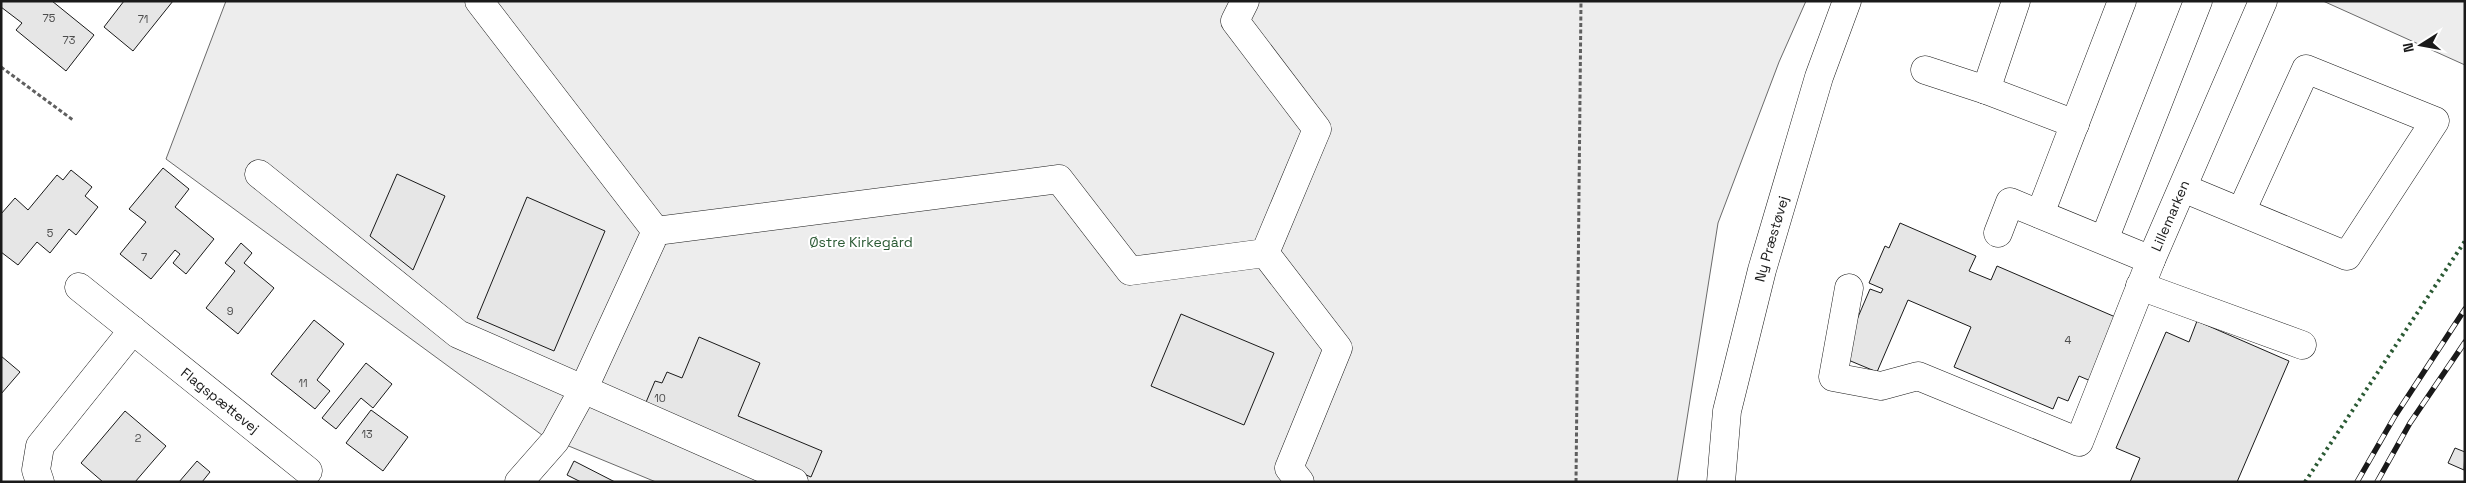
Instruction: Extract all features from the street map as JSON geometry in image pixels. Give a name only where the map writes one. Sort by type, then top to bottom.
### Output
[{"type":"street","points":[[479,1],[656,231]]},
{"type":"street","points":[[1244,1],[1235,21],[1317,129],[1265,253]]},
{"type":"street","name":"Ny Præstøvej","points":[[1721,482],[1727,411],[1762,270],[1819,77],[1846,1]]},
{"type":"street","points":[[1986,90],[2016,1]]},
{"type":"street","points":[[2040,214],[2122,1]]},
{"type":"street","points":[[2104,240],[2198,1]]},
{"type":"street","name":"Lillemarken","points":[[1998,234],[2010,202],[2151,260],[2262,1]]},
{"type":"street","points":[[2183,188],[2240,212],[2347,256],[2435,121],[2306,69],[2240,212]]},
{"type":"street","points":[[1925,70],[1986,90],[2074,124]]},
{"type":"street","points":[[259,174],[458,334],[794,482]]},
{"type":"street","points":[[656,231],[1059,179],[1130,272],[1265,253]]},
{"type":"street","points":[[519,482],[555,441],[583,390],[656,231]]},
{"type":"street","points":[[1265,253],[1338,348],[1289,468],[1300,482]]},
{"type":"street","points":[[1849,288],[1832,377],[1881,386],[1918,376],[2079,442],[2151,260]]},
{"type":"street","points":[[2140,286],[2302,345]]},
{"type":"street","name":"Flagspættevej","points":[[79,287],[308,471]]},
{"type":"street","points":[[40,482],[36,470],[40,446],[133,330]]},
{"type":"path","points":[[1576,482],[1581,1]]},
{"type":"path","points":[[1,67],[72,120]]},
{"type":"shaded area","name":"Østre Kirkegård","points":[[226,1],[1806,1],[1779,62],[1718,223],[1677,482],[656,482],[542,435],[166,159]]},
{"type":"shaded area","points":[[2323,1],[2465,1],[2465,65]]},
{"type":"building","points":[[1,1],[52,1],[94,35],[66,71],[16,30],[22,23],[1,7]]},
{"type":"building","points":[[124,1],[173,1],[133,51],[104,27]]},
{"type":"building","points":[[163,168],[189,189],[175,207],[214,239],[186,274],[173,263],[180,254],[175,250],[151,279],[120,254],[146,222],[129,209]]},
{"type":"building","points":[[71,170],[92,187],[85,196],[98,207],[76,235],[69,229],[50,253],[37,242],[18,265],[1,252],[1,214],[15,198],[28,210],[57,175],[63,180]]},
{"type":"building","points":[[397,174],[445,196],[413,270],[370,236]]},
{"type":"building","points":[[527,197],[605,231],[554,351],[477,318]]},
{"type":"building","points":[[1900,223],[1976,256],[1969,271],[1991,280],[1997,266],[2120,319],[2093,382],[2079,376],[2068,401],[2058,397],[2053,409],[1954,367],[1971,327],[1908,300],[1877,372],[1841,357],[1870,289],[1881,293],[1883,289],[1869,283],[1885,246],[1889,248]]},
{"type":"building","points":[[241,243],[252,253],[244,263],[274,288],[238,334],[206,308],[235,271],[225,263]]},
{"type":"building","points":[[1181,314],[1274,353],[1244,425],[1151,386]]},
{"type":"building","points":[[314,320],[344,344],[317,380],[330,391],[315,409],[271,374]]},
{"type":"building","points":[[2197,321],[2289,361],[2237,482],[2130,482],[2140,458],[2116,448],[2166,332],[2189,342]]},
{"type":"building","points":[[699,337],[760,363],[738,416],[822,451],[811,477],[644,407],[655,381],[662,383],[667,372],[682,378]]},
{"type":"building","points":[[1,356],[20,372],[1,394]]},
{"type":"building","points":[[366,363],[392,384],[373,408],[361,398],[336,429],[322,418]]},
{"type":"building","points":[[371,410],[408,437],[383,471],[346,443]]},
{"type":"building","points":[[125,411],[166,446],[135,482],[103,482],[81,463]]},
{"type":"building","points":[[2455,448],[2465,452],[2464,470],[2448,463]]},
{"type":"building","points":[[197,461],[210,472],[202,482],[179,482]]},
{"type":"building","points":[[574,461],[615,482],[581,482],[567,475]]},
{"type":"railway","points":[[2357,482],[2395,416],[2465,309]]},
{"type":"railway","points":[[2377,482],[2410,423],[2465,342]]},
{"type":"hedge","points":[[2305,482],[2465,241]]}]
